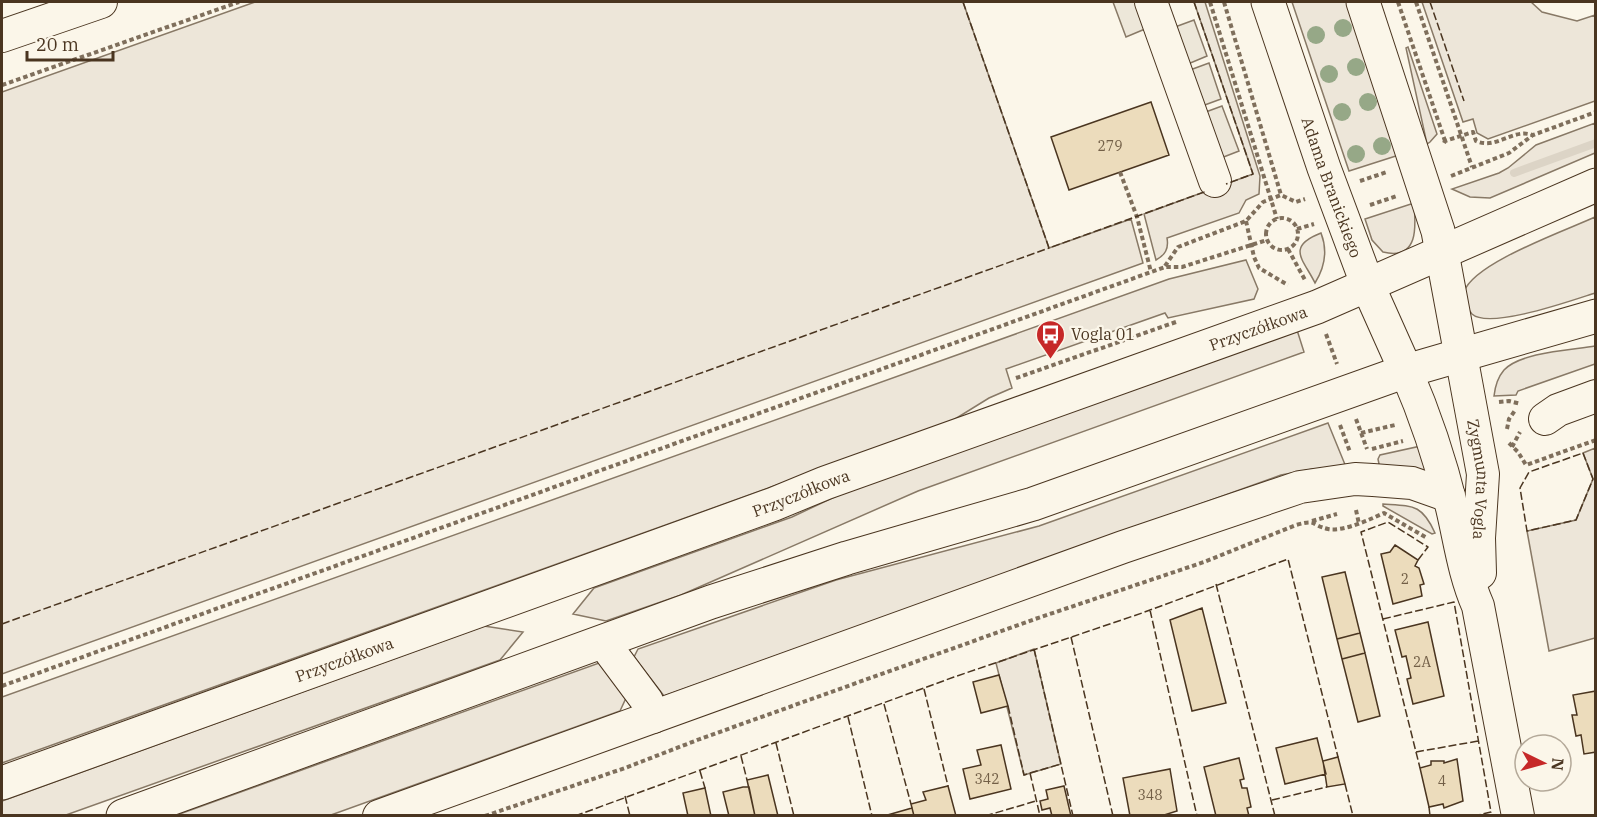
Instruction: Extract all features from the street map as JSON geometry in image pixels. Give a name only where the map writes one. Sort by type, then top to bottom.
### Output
[{"type":"main road","name":"Adama Branickiego","points":[[1268,2],[1324,168],[1368,286],[1406,371]]},
{"type":"main road","points":[[1363,2],[1438,231],[1461,355]]},
{"type":"main road","name":"Przyczółkowa","points":[[2,783],[774,504],[825,483],[1317,307],[1596,185]]},
{"type":"main road","points":[[123,816],[711,602],[847,558],[1033,504],[1406,371],[1596,316]]},
{"type":"street","points":[[2,36],[101,2]]},
{"type":"street","points":[[1150,2],[1215,182]]},
{"type":"street","name":"Zygmunta Vogla","points":[[1461,355],[1483,474],[1479,538],[1481,580],[1478,606]]},
{"type":"street","name":"Zygmunta Vogla","points":[[1406,371],[1432,435],[1449,496],[1468,583],[1478,606],[1518,816]]},
{"type":"street","points":[[1545,419],[1558,410],[1596,396]]},
{"type":"street","points":[[379,816],[1132,544],[1300,487],[1355,479],[1373,480],[1412,483],[1449,496]]},
{"type":"street","points":[[603,642],[647,701],[653,717]]},
{"type":"path","points":[[2,85],[239,2]]},
{"type":"path","points":[[1210,2],[1276,219]]},
{"type":"path","points":[[1224,2],[1281,195]]},
{"type":"path","points":[[1398,2],[1445,141]]},
{"type":"path","points":[[1416,2],[1472,167]]},
{"type":"path","points":[[1441,180],[1509,153],[1533,135],[1596,112]]},
{"type":"path","points":[[1442,147],[1445,141],[1473,132],[1476,141],[1490,144],[1524,132],[1533,135]]},
{"type":"path","points":[[1352,184],[1392,170]]},
{"type":"path","points":[[1120,172],[1137,217],[1151,272]]},
{"type":"path","points":[[1360,208],[1401,194]]},
{"type":"path","points":[[1165,267],[1178,247],[1246,220],[1263,202],[1281,195],[1296,202],[1310,198]]},
{"type":"path","points":[[1276,219],[1288,219],[1298,229],[1298,239],[1293,247],[1288,249],[1276,249],[1267,240],[1267,228],[1276,219]]},
{"type":"path","points":[[1246,220],[1251,246],[1259,268],[1290,287]]},
{"type":"path","points":[[1298,229],[1318,222]]},
{"type":"path","points":[[2,686],[1165,267],[1182,267],[1267,240]]},
{"type":"path","points":[[1288,249],[1309,285]]},
{"type":"path","points":[[1337,419],[1353,460]]},
{"type":"path","points":[[1509,419],[1505,440],[1518,452],[1526,465],[1596,440]]},
{"type":"path","points":[[1361,433],[1401,424]]},
{"type":"path","points":[[1351,453],[1407,440]]},
{"type":"path","points":[[486,816],[1035,619],[1203,562],[1296,525],[1311,521],[1330,530],[1359,524],[1384,513],[1431,540]]},
{"type":"shaded area","points":[[255,2],[963,2],[1049,248],[1131,219],[1143,263],[2,674],[2,92]]},
{"type":"shaded area","points":[[1113,2],[1135,2],[1145,29],[1126,37]]},
{"type":"shaded area","points":[[1194,2],[1205,2],[1260,176],[1259,194],[1246,200],[1239,213],[1167,238],[1166,251],[1156,260],[1144,214],[1253,174]]},
{"type":"shaded area","points":[[1292,2],[1347,2],[1399,155],[1349,171]]},
{"type":"shaded area","points":[[1422,2],[1531,2],[1542,12],[1577,21],[1595,15],[1595,101],[1488,139],[1477,133],[1473,119],[1463,122]]},
{"type":"shaded area","points":[[1194,20],[1207,56],[1188,64],[1175,27]]},
{"type":"shaded area","points":[[1408,47],[1437,134],[1427,144],[1406,48]]},
{"type":"shaded area","points":[[1209,63],[1221,99],[1202,106],[1190,70]]},
{"type":"shaded area","points":[[1222,106],[1239,151],[1221,158],[1203,113]]},
{"type":"shaded area","points":[[1595,123],[1595,153],[1490,198],[1470,197],[1452,189],[1499,173],[1536,145]]},
{"type":"shaded area","points":[[1414,203],[1415,231],[1409,247],[1395,253],[1383,252],[1372,240],[1365,219]]},
{"type":"shaded area","points":[[1595,217],[1595,293],[1513,316],[1481,318],[1470,312],[1464,292],[1471,281],[1484,270],[1522,248]]},
{"type":"shaded area","points":[[1321,233],[1324,259],[1315,283],[1300,255],[1300,249],[1303,243]]},
{"type":"shaded area","points":[[1246,260],[1258,289],[1254,299],[1168,318],[1165,313],[1006,369],[1012,388],[989,398],[947,424],[2,763],[2,697],[1169,279]]},
{"type":"shaded area","points":[[1297,330],[1304,352],[918,491],[681,595],[606,621],[573,614],[594,588],[792,517],[845,492]]},
{"type":"shaded area","points":[[1595,346],[1595,364],[1518,391],[1516,395],[1494,396],[1504,370],[1522,359]]},
{"type":"shaded area","points":[[1328,423],[1346,467],[1313,469],[1281,475],[664,696],[634,657],[638,649],[836,580],[1039,526]]},
{"type":"shaded area","points":[[1421,446],[1430,473],[1380,469],[1378,459],[1380,455]]},
{"type":"shaded area","points":[[1595,448],[1595,638],[1549,651],[1527,531],[1576,520],[1593,479],[1583,453]]},
{"type":"shaded area","points":[[1383,504],[1415,508],[1426,517],[1435,533],[1432,534]]},
{"type":"shaded area","points":[[484,626],[523,632],[500,660],[66,815],[2,816],[2,801]]},
{"type":"shaded area","points":[[1034,649],[1061,764],[1024,775],[996,663]]},
{"type":"shaded area","points":[[599,663],[626,698],[620,711],[331,815],[174,816]]},
{"type":"building","points":[[1151,102],[1169,155],[1069,190],[1051,137]]},
{"type":"building","points":[[1395,545],[1418,560],[1415,566],[1419,568],[1424,584],[1420,585],[1422,596],[1393,604],[1381,554],[1390,552]]},
{"type":"building","points":[[1345,572],[1360,633],[1337,639],[1322,577]]},
{"type":"building","points":[[1202,608],[1226,703],[1192,711],[1170,620]]},
{"type":"building","points":[[1428,622],[1444,696],[1413,704],[1407,679],[1411,678],[1406,656],[1402,657],[1395,630]]},
{"type":"building","points":[[1360,633],[1365,653],[1342,659],[1337,639]]},
{"type":"building","points":[[1365,653],[1380,716],[1358,722],[1342,659]]},
{"type":"building","points":[[999,675],[1008,706],[981,713],[973,682]]},
{"type":"building","points":[[1596,691],[1596,752],[1584,754],[1581,735],[1576,736],[1572,715],[1577,715],[1573,695]]},
{"type":"building","points":[[1317,738],[1326,774],[1285,784],[1276,748]]},
{"type":"building","points":[[1001,745],[1011,789],[970,799],[963,769],[981,765],[977,750]]},
{"type":"building","points":[[1338,757],[1345,784],[1327,787],[1323,761]]},
{"type":"building","points":[[1239,758],[1244,779],[1240,780],[1242,788],[1247,788],[1251,807],[1247,808],[1249,816],[1216,816],[1204,767]]},
{"type":"building","points":[[1457,759],[1463,801],[1444,808],[1443,804],[1429,807],[1420,768],[1431,765],[1431,761],[1444,761],[1444,763]]},
{"type":"building","points":[[1170,769],[1177,811],[1161,816],[1130,816],[1123,778]]},
{"type":"building","points":[[768,775],[778,816],[755,816],[747,780]]},
{"type":"building","points":[[948,786],[956,816],[914,816],[911,804],[926,800],[923,792]]},
{"type":"building","points":[[1064,786],[1071,816],[1052,816],[1050,808],[1042,810],[1040,801],[1048,799],[1046,790]]},
{"type":"building","points":[[749,787],[755,816],[729,816],[723,792]]},
{"type":"building","points":[[705,788],[711,816],[688,816],[683,793]]},
{"type":"building","points":[[912,808],[914,816],[884,816]]},
{"type":"waterway","points":[[1514,173],[1596,143]]},
{"type":"fence","points":[[963,2],[1049,248],[1207,191]]},
{"type":"fence","points":[[1194,2],[1253,174],[1226,184]]},
{"type":"fence","points":[[1430,2],[1464,101]]},
{"type":"fence","points":[[2,624],[1049,248]]},
{"type":"fence","points":[[1583,453],[1593,479],[1576,520],[1527,531],[1520,488],[1529,472],[1583,453]]},
{"type":"fence","points":[[1418,560],[1428,547],[1388,522],[1361,532],[1420,768]]},
{"type":"fence","points":[[575,816],[954,677],[1142,613],[1288,559],[1338,757]]},
{"type":"fence","points":[[1216,584],[1275,816]]},
{"type":"fence","points":[[1383,619],[1454,602],[1491,812],[1474,816]]},
{"type":"fence","points":[[1150,610],[1197,816]]},
{"type":"fence","points":[[1071,637],[1113,816]]},
{"type":"fence","points":[[1034,649],[1073,816]]},
{"type":"fence","points":[[924,689],[948,786]]},
{"type":"fence","points":[[884,704],[911,804]]},
{"type":"fence","points":[[1008,706],[1024,775],[1030,773],[1040,816]]},
{"type":"fence","points":[[848,717],[872,816]]},
{"type":"fence","points":[[1416,752],[1478,741]]},
{"type":"fence","points":[[776,743],[794,816]]},
{"type":"fence","points":[[741,756],[747,780]]},
{"type":"fence","points":[[1030,773],[1061,764]]},
{"type":"fence","points":[[700,771],[705,788]]},
{"type":"fence","points":[[1345,784],[1353,816]]},
{"type":"fence","points":[[1272,800],[1327,787]]},
{"type":"fence","points":[[625,796],[630,816]]},
{"type":"fence","points":[[985,816],[1036,801]]},
{"type":"fence","points":[[1429,807],[1430,816]]},
{"type":"place","name":"Vogla 01","points":[[1050,360]]}]
